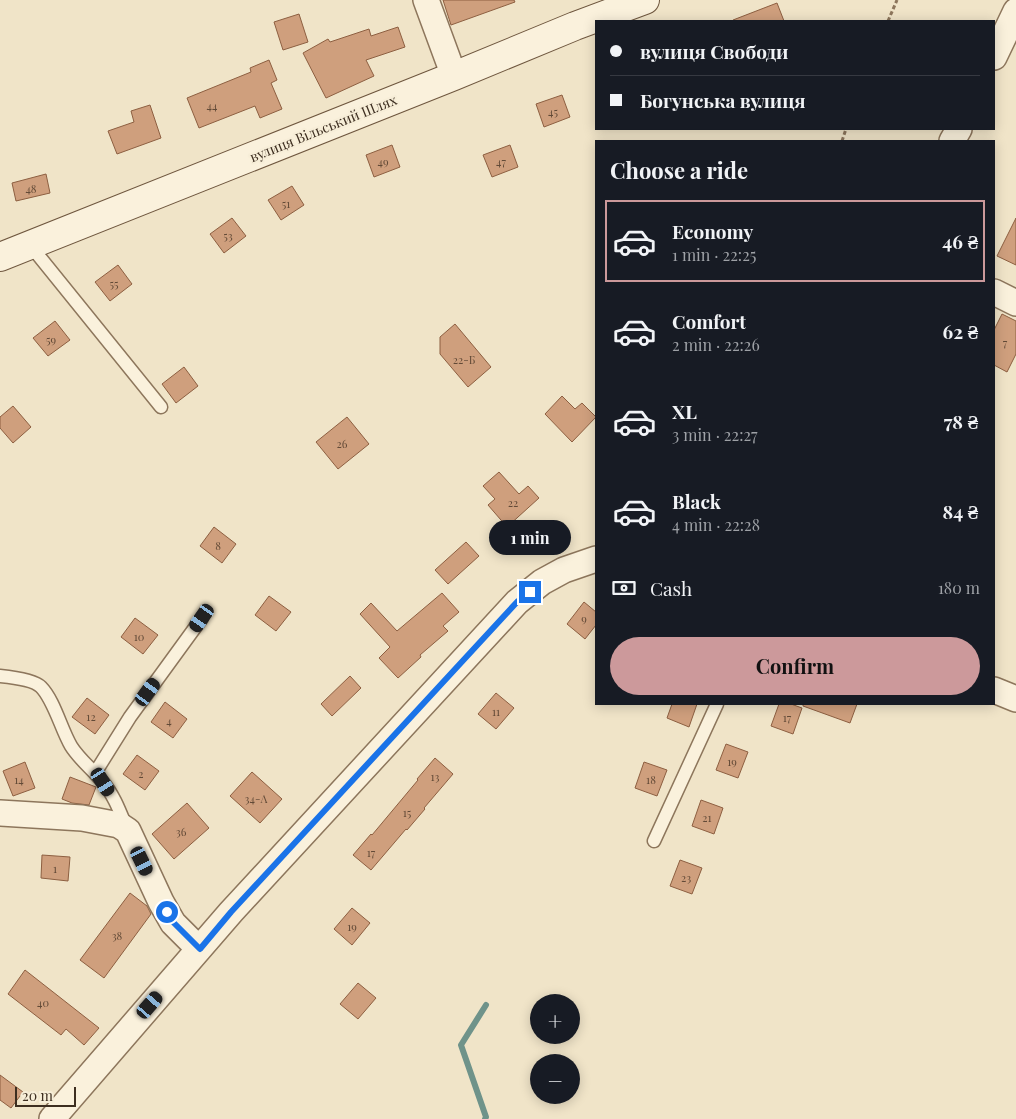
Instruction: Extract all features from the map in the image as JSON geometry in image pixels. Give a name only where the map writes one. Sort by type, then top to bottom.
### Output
[{"type":"street","points":[[426,0],[454,76]]},
{"type":"street","name":"вулиця Вільський Шлях","points":[[0,257],[575,26],[645,0]]},
{"type":"street","points":[[995,55],[1016,11]]},
{"type":"street","points":[[995,292],[1016,303]]},
{"type":"street","points":[[52,1119],[231,912],[517,602],[542,582],[564,570],[595,560]]},
{"type":"street","points":[[995,690],[1016,699]]},
{"type":"street","points":[[0,814],[82,818],[119,825],[128,831],[169,916],[200,949]]},
{"type":"lane","points":[[30,245],[161,407]]},
{"type":"lane","points":[[95,773],[130,717],[202,618]]},
{"type":"lane","points":[[0,676],[24,680],[40,686],[50,700],[71,746],[103,782],[117,804],[128,831]]},
{"type":"lane","points":[[654,841],[716,705]]},
{"type":"path","points":[[888,20],[897,0]]},
{"type":"building","points":[[443,0],[514,0],[515,2],[451,25]]},
{"type":"building","points":[[777,3],[784,20],[733,20]]},
{"type":"building","points":[[299,14],[308,42],[283,50],[274,22]]},
{"type":"building","points":[[398,27],[405,47],[366,60],[374,76],[326,98],[303,53],[328,39],[330,42],[369,29],[371,36]]},
{"type":"building","points":[[269,60],[277,80],[271,83],[282,109],[260,118],[255,106],[199,128],[187,98],[251,72],[250,68]]},
{"type":"building","points":[[562,95],[570,117],[544,127],[536,104]]},
{"type":"building","points":[[150,105],[161,138],[117,154],[108,131],[134,122],[131,111]]},
{"type":"building","points":[[392,145],[400,167],[374,177],[366,155]]},
{"type":"building","points":[[510,145],[518,167],[492,177],[483,155]]},
{"type":"building","points":[[46,174],[50,193],[16,201],[12,183]]},
{"type":"building","points":[[292,186],[304,205],[281,220],[268,200]]},
{"type":"building","points":[[232,218],[246,236],[224,253],[210,234]]},
{"type":"building","points":[[1016,218],[1016,265],[997,256]]},
{"type":"building","points":[[118,265],[132,284],[110,301],[95,282]]},
{"type":"building","points":[[1002,314],[1016,321],[1016,354],[1007,372],[995,366],[995,328]]},
{"type":"building","points":[[55,321],[70,340],[48,356],[33,338]]},
{"type":"building","points":[[455,324],[491,367],[468,387],[440,354],[440,337]]},
{"type":"building","points":[[184,367],[198,386],[176,403],[162,384]]},
{"type":"building","points":[[562,396],[575,409],[582,403],[595,418],[572,442],[545,414]]},
{"type":"building","points":[[13,406],[31,427],[13,443],[0,428],[0,417]]},
{"type":"building","points":[[347,417],[369,444],[338,469],[316,442]]},
{"type":"building","points":[[499,472],[519,494],[528,486],[539,498],[507,527],[488,505],[495,499],[483,486]]},
{"type":"building","points":[[214,527],[236,544],[222,563],[200,546]]},
{"type":"building","points":[[466,542],[479,556],[448,584],[435,570]]},
{"type":"building","points":[[442,593],[459,612],[443,626],[448,631],[420,655],[421,657],[398,678],[379,658],[390,647],[360,614],[371,603],[397,631]]},
{"type":"building","points":[[269,596],[291,612],[276,631],[255,615]]},
{"type":"building","points":[[584,602],[595,611],[595,626],[585,639],[567,624]]},
{"type":"building","points":[[135,618],[158,635],[143,654],[121,637]]},
{"type":"building","points":[[350,676],[361,688],[332,716],[321,704]]},
{"type":"building","points":[[496,693],[514,708],[496,729],[478,714]]},
{"type":"building","points":[[87,698],[109,715],[95,734],[72,717]]},
{"type":"building","points":[[165,702],[187,719],[173,738],[151,722]]},
{"type":"building","points":[[672,705],[697,705],[689,727],[667,718]]},
{"type":"building","points":[[779,705],[794,705],[802,708],[793,734],[771,726]]},
{"type":"building","points":[[803,705],[857,705],[850,723]]},
{"type":"building","points":[[726,744],[748,752],[738,778],[716,770]]},
{"type":"building","points":[[137,755],[159,771],[145,790],[123,774]]},
{"type":"building","points":[[435,758],[453,774],[371,870],[353,855],[372,835]]},
{"type":"building","points":[[25,762],[35,788],[13,796],[3,771]]},
{"type":"building","points":[[644,762],[667,770],[657,796],[635,788]]},
{"type":"building","points":[[252,772],[282,799],[260,823],[230,796]]},
{"type":"building","points":[[70,777],[96,787],[89,805],[72,803],[62,799]]},
{"type":"building","points":[[701,800],[723,808],[714,834],[692,826]]},
{"type":"building","points":[[187,803],[209,828],[174,859],[152,834]]},
{"type":"building","points":[[42,855],[70,857],[68,881],[41,878]]},
{"type":"building","points":[[680,860],[702,868],[692,894],[670,886]]},
{"type":"building","points":[[130,893],[147,906],[151,914],[104,978],[80,960]]},
{"type":"building","points":[[352,908],[370,923],[352,945],[334,929]]},
{"type":"building","points":[[25,970],[99,1028],[84,1045],[66,1029],[61,1035],[8,994]]},
{"type":"building","points":[[358,983],[376,998],[358,1019],[340,1004]]},
{"type":"building","points":[[0,1075],[23,1092],[11,1108],[0,1100]]},
{"type":"waterway","points":[[485,1119],[486,1117],[461,1045],[486,1005]]},
{"type":"route","points":[[167,912],[174,923],[200,949],[231,912],[517,602],[530,592]]}]
